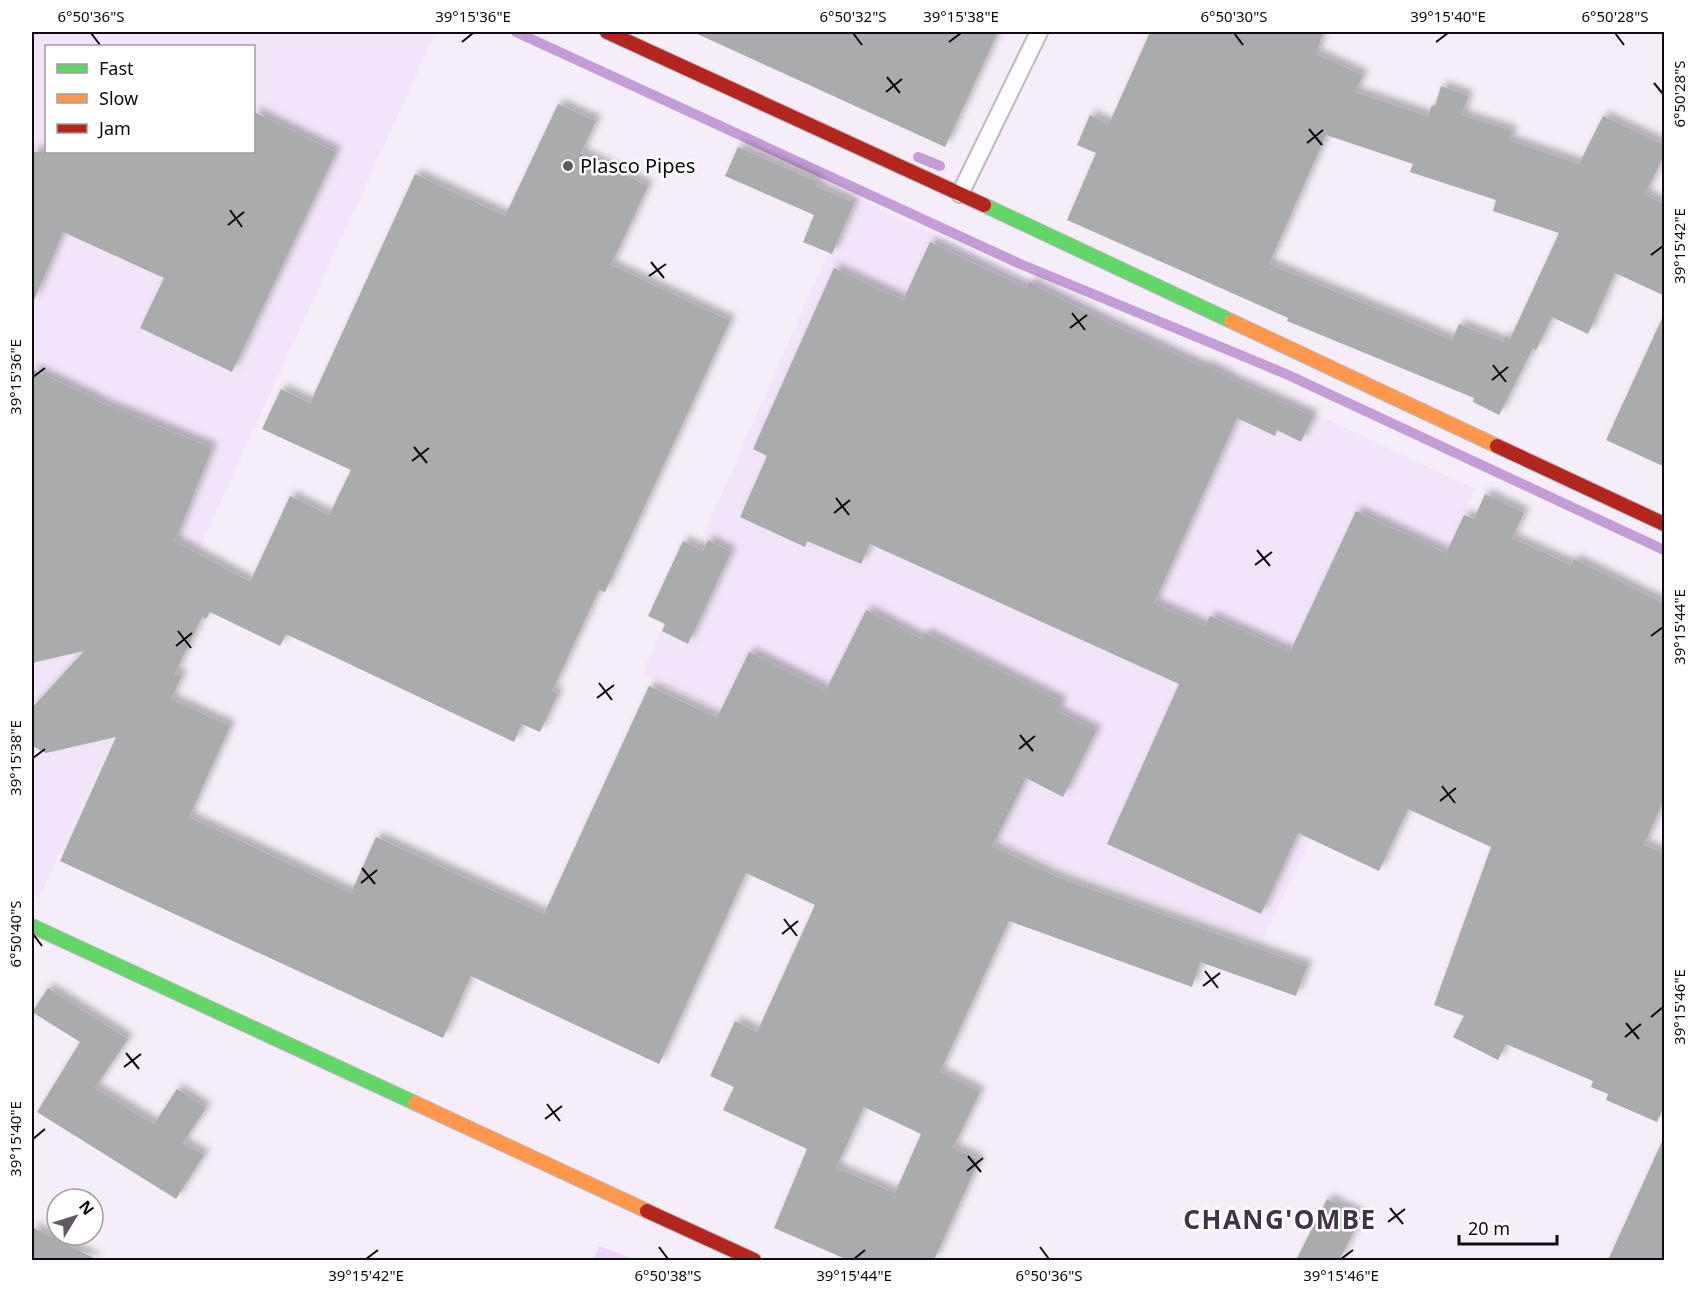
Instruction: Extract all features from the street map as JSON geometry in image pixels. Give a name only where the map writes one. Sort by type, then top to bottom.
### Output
[{"type":"street","points":[[607,32],[960,194],[1665,525]]},
{"type":"street","points":[[32,926],[754,1260]]},
{"type":"lane","points":[[960,194],[1039,32]]},
{"type":"shaded area","points":[[32,32],[436,32],[39,898],[32,894]]},
{"type":"shaded area","points":[[853,196],[1475,489],[1263,940],[1061,869],[642,674]]},
{"type":"shaded area","points":[[599,1246],[636,1260],[593,1260]]},
{"type":"building","points":[[693,32],[998,32],[945,147]]},
{"type":"building","points":[[1150,32],[1323,32],[1316,54],[1363,75],[1355,92],[1428,116],[1432,105],[1435,106],[1441,86],[1468,96],[1462,115],[1512,131],[1509,140],[1579,164],[1603,116],[1665,145],[1665,153],[1645,194],[1665,205],[1665,296],[1615,273],[1588,334],[1552,317],[1536,350],[1533,348],[1499,415],[1473,402],[1474,398],[1287,321],[1288,318],[1067,220],[1096,153],[1077,145],[1090,115],[1109,124]],"holes":[[[1326,135],[1413,164],[1410,172],[1496,200],[1493,211],[1559,233],[1510,339],[1505,336],[1503,342],[1459,324],[1452,340],[1269,264]]]},
{"type":"building","points":[[558,104],[596,121],[581,153],[648,186],[611,265],[730,321],[605,592],[599,590],[552,691],[558,694],[540,732],[522,724],[514,742],[286,634],[280,646],[210,612],[206,619],[202,617],[175,673],[182,676],[171,699],[230,726],[189,817],[351,893],[376,837],[544,914],[649,686],[717,718],[749,652],[826,690],[866,610],[922,639],[925,633],[1062,702],[1057,711],[1096,731],[1063,797],[1026,778],[992,846],[1057,877],[1307,966],[1296,996],[1200,962],[1192,987],[1009,921],[940,1072],[980,1092],[953,1148],[979,1160],[934,1260],[848,1260],[774,1228],[807,1149],[723,1110],[734,1087],[710,1076],[735,1021],[757,1032],[815,905],[746,873],[659,1064],[471,976],[443,1038],[60,861],[116,737],[46,753],[32,746],[32,708],[84,651],[32,663],[32,369],[95,400],[212,448],[175,541],[250,582],[290,496],[329,515],[351,470],[262,429],[281,389],[310,403],[415,174],[505,216]],"holes":[[[864,1107],[921,1134],[895,1193],[836,1168]]]},
{"type":"building","points":[[255,112],[336,152],[232,372],[140,328],[164,278],[63,232],[32,305],[32,152],[255,153]]},
{"type":"building","points":[[738,147],[818,182],[816,186],[854,203],[832,254],[803,242],[814,215],[725,176]]},
{"type":"building","points":[[930,242],[1026,288],[1029,282],[1097,317],[1203,367],[1204,364],[1229,378],[1313,416],[1301,442],[1277,430],[1275,436],[1237,418],[1154,603],[1205,626],[1210,616],[1290,652],[1356,511],[1446,553],[1464,515],[1474,519],[1485,494],[1524,513],[1512,538],[1571,565],[1574,559],[1665,604],[1665,797],[1644,845],[1665,853],[1665,1104],[1657,1122],[1606,1100],[1608,1094],[1591,1087],[1593,1081],[1506,1044],[1498,1060],[1453,1037],[1464,1016],[1434,1005],[1491,847],[1408,809],[1379,871],[1298,833],[1261,914],[1107,844],[1179,684],[870,544],[861,564],[807,541],[805,547],[740,517],[767,456],[753,449],[834,268],[903,300]]},
{"type":"building","points":[[1665,312],[1665,467],[1606,440]]},
{"type":"building","points":[[708,540],[731,552],[688,644],[662,631],[665,624],[648,616],[683,541],[703,551]]},
{"type":"building","points":[[48,988],[128,1039],[95,1088],[154,1124],[177,1089],[206,1108],[183,1143],[204,1155],[176,1199],[37,1112],[80,1042],[32,1012]]},
{"type":"building","points":[[1665,1135],[1665,1260],[1608,1260]]},
{"type":"building","points":[[1327,1199],[1362,1216],[1339,1260],[1296,1260]]},
{"type":"building","points":[[32,1227],[45,1234],[45,1247],[72,1247],[98,1260],[32,1260]]},
{"type":"waterway","points":[[516,32],[1018,263],[1286,374],[1664,550]]},
{"type":"waterway","points":[[918,157],[940,166]]},
{"type":"traffic: fast","points":[[984,205],[1231,321]]},
{"type":"traffic: fast","points":[[32,926],[415,1103]]},
{"type":"traffic: slow","points":[[1231,321],[1497,446]]},
{"type":"traffic: slow","points":[[415,1103],[647,1211]]},
{"type":"traffic: jam","points":[[607,32],[984,205]]},
{"type":"traffic: jam","points":[[1497,446],[1664,524]]},
{"type":"traffic: jam","points":[[647,1211],[754,1260]]},
{"type":"place","name":"Plasco Pipes","points":[[568,166]]},
{"type":"district","name":"CHANG'OMBE","points":[[1280,1220]]}]
